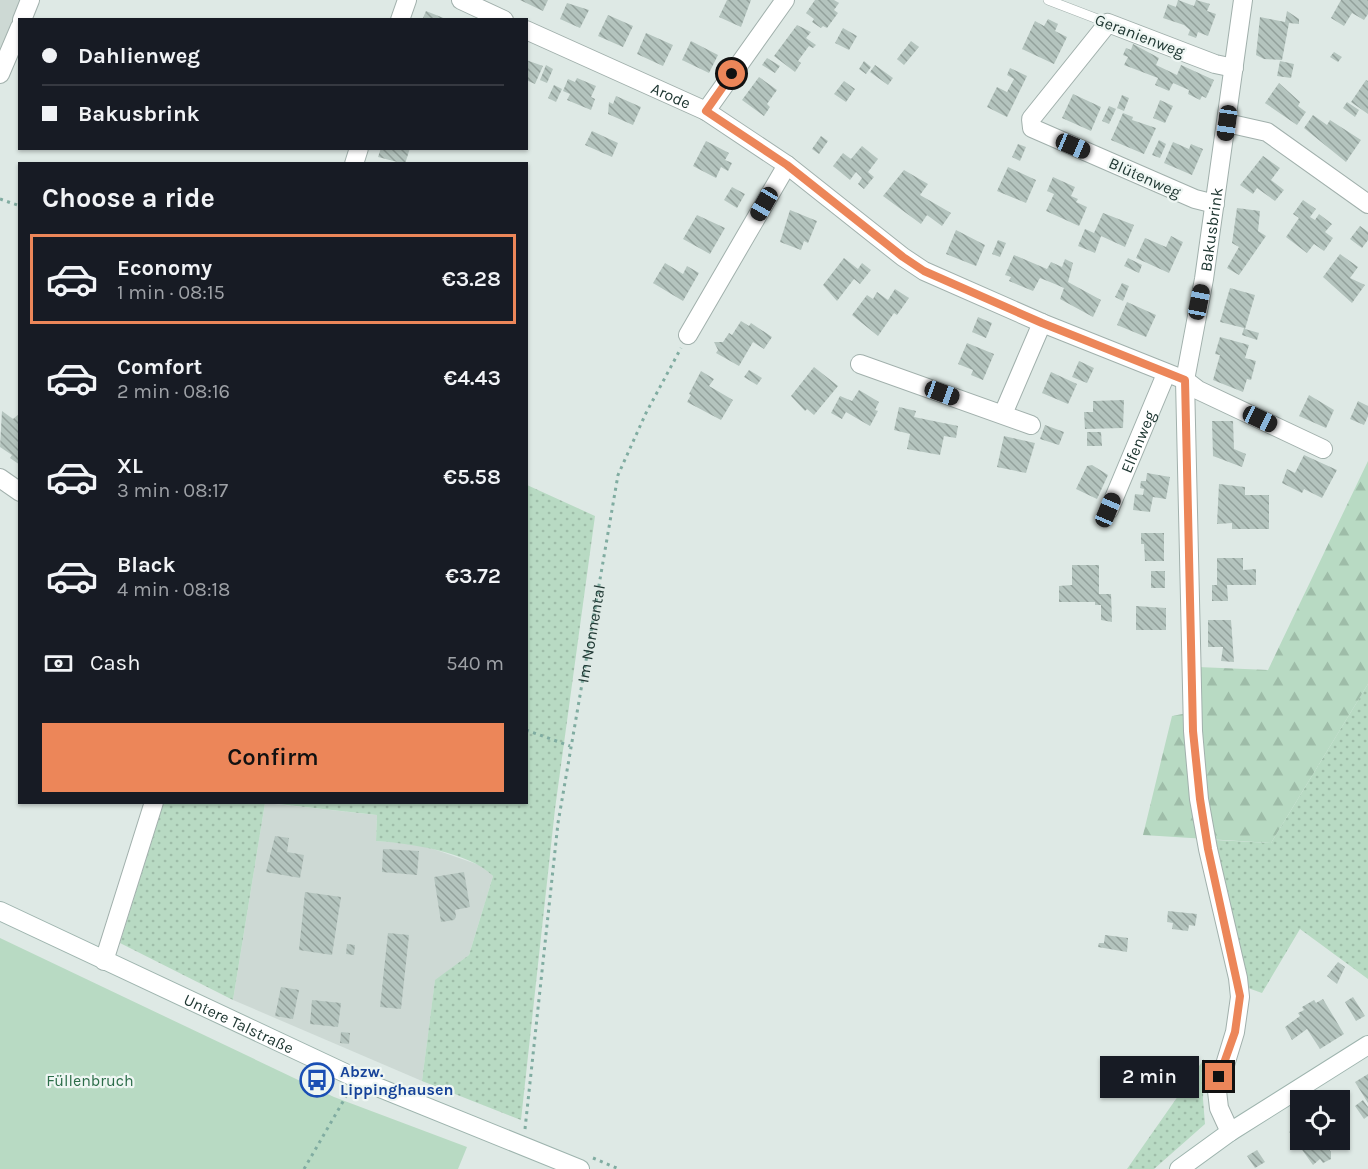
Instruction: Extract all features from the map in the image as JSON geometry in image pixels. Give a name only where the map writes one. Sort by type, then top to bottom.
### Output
[{"type":"street","points":[[23,18],[30,0]]},
{"type":"street","points":[[401,18],[407,0]]},
{"type":"street","points":[[460,0],[500,18]]},
{"type":"street","points":[[706,111],[785,0]]},
{"type":"street","name":"Bakusbrink","points":[[1230,1132],[1219,1108],[1217,1091],[1235,1032],[1240,996],[1206,839],[1193,731],[1185,380],[1215,204],[1244,0]]},
{"type":"street","name":"Geranienweg","points":[[1108,23],[1215,64],[1234,68]]},
{"type":"street","name":"Blütenweg","points":[[1108,23],[1033,114],[1032,128],[1195,199],[1215,204]]},
{"type":"street","name":"Arode","points":[[528,31],[706,111],[787,165],[917,266],[1042,323],[1185,380],[1198,390],[1323,449]]},
{"type":"street","points":[[0,74],[18,32]]},
{"type":"street","points":[[1227,123],[1267,132],[1365,195]]},
{"type":"street","points":[[688,335],[787,165]]},
{"type":"street","points":[[1003,414],[1042,323]]},
{"type":"street","points":[[860,364],[1031,425]]},
{"type":"street","name":"Elfenweg","points":[[1108,510],[1166,374]]},
{"type":"street","points":[[0,478],[18,491]]},
{"type":"street","points":[[104,961],[153,804]]},
{"type":"street","name":"Untere Talstraße","points":[[0,911],[360,1080],[580,1169]]},
{"type":"street","points":[[1179,1169],[1230,1132],[1368,1045]]},
{"type":"lane","name":"Geranienweg","points":[[1048,0],[1108,23]]},
{"type":"path","points":[[0,199],[18,205]]},
{"type":"path","name":"Im Nonnental","points":[[523,1146],[558,823],[618,475],[646,413],[688,335]]},
{"type":"path","points":[[528,731],[570,746]]},
{"type":"path","points":[[304,1169],[350,1090],[360,1080]]},
{"type":"shaded area","points":[[0,0],[23,0],[0,58]]},
{"type":"shaded area","points":[[265,804],[377,815],[376,841],[419,844],[485,867],[493,876],[469,955],[435,981],[422,1081],[233,1000]]},
{"type":"green space","points":[[1368,461],[1368,684],[1271,843],[1143,835],[1172,716],[1198,711],[1198,667],[1268,670]]},
{"type":"green space","points":[[528,485],[595,516],[555,809],[521,1120],[422,1081],[435,980],[469,955],[493,876],[470,861],[438,850],[376,841],[377,815],[278,804],[528,804]]},
{"type":"green space","points":[[1368,684],[1368,979],[1300,929],[1262,993],[1248,988],[1215,840],[1271,843]]},
{"type":"green space","points":[[163,804],[265,804],[233,1000],[120,943]]},
{"type":"green space","name":"Füllenbruch","points":[[0,938],[334,1097],[467,1147],[458,1169],[0,1169]]},
{"type":"green space","points":[[1204,1059],[1205,1124],[1154,1169],[1127,1169]]},
{"type":"building","points":[[520,0],[548,0],[543,11]]},
{"type":"building","points":[[727,0],[751,0],[741,27],[719,17]]},
{"type":"building","points":[[815,0],[834,0],[839,3],[834,10],[838,13],[827,28],[823,26],[821,28],[812,22],[814,19],[806,13]]},
{"type":"building","points":[[1178,0],[1194,6],[1196,0],[1210,4],[1207,11],[1216,14],[1208,36],[1198,32],[1196,38],[1188,35],[1190,30],[1184,25],[1163,18],[1168,4],[1176,7]]},
{"type":"building","points":[[1341,0],[1368,0],[1368,14],[1364,20],[1352,13],[1344,26],[1331,18]]},
{"type":"building","points":[[567,3],[589,10],[580,28],[560,19]]},
{"type":"building","points":[[426,11],[444,18],[423,18]]},
{"type":"building","points":[[1287,11],[1299,19],[1299,24],[1289,23],[1282,60],[1264,59],[1256,55],[1260,17],[1285,22]]},
{"type":"building","points":[[608,15],[633,26],[623,47],[598,36]]},
{"type":"building","points":[[1048,19],[1058,24],[1055,31],[1067,37],[1054,64],[1022,49],[1035,21],[1044,26]]},
{"type":"building","points":[[797,25],[811,32],[806,38],[816,45],[813,48],[809,46],[798,61],[801,63],[795,72],[774,56]]},
{"type":"building","points":[[843,28],[857,36],[849,50],[835,43]]},
{"type":"building","points":[[646,33],[673,45],[663,66],[637,54]]},
{"type":"building","points":[[691,41],[718,55],[709,73],[682,60]]},
{"type":"building","points":[[911,41],[919,47],[904,65],[897,59]]},
{"type":"building","points":[[1133,44],[1159,58],[1156,65],[1177,75],[1181,65],[1214,80],[1206,98],[1202,96],[1200,100],[1188,94],[1189,90],[1173,83],[1169,91],[1155,85],[1158,78],[1124,65],[1128,57],[1123,55],[1126,48],[1131,50]]},
{"type":"building","points":[[1334,52],[1342,57],[1338,62],[1330,57]]},
{"type":"building","points":[[767,58],[780,66],[775,73],[762,65]]},
{"type":"building","points":[[528,61],[543,66],[535,84],[528,81]]},
{"type":"building","points":[[864,61],[871,67],[866,74],[859,69]]},
{"type":"building","points":[[1280,61],[1294,64],[1291,78],[1277,76]]},
{"type":"building","points":[[546,65],[553,69],[547,83],[540,80]]},
{"type":"building","points":[[875,65],[893,78],[888,85],[870,72]]},
{"type":"building","points":[[1010,68],[1027,76],[1007,117],[987,107],[997,87],[1007,92],[1014,79],[1007,75]]},
{"type":"building","points":[[759,77],[777,90],[767,104],[770,107],[764,116],[742,100]]},
{"type":"building","points":[[577,78],[596,86],[591,97],[595,99],[591,110],[567,100],[570,94],[563,91],[568,79],[575,82]]},
{"type":"building","points":[[1366,80],[1368,81],[1368,114],[1351,102]]},
{"type":"building","points":[[844,81],[855,89],[846,102],[834,94]]},
{"type":"building","points":[[1279,83],[1300,102],[1298,106],[1306,112],[1297,125],[1265,103]]},
{"type":"building","points":[[554,85],[562,89],[556,102],[548,98]]},
{"type":"building","points":[[1073,94],[1101,107],[1091,131],[1062,118]]},
{"type":"building","points":[[1122,95],[1129,98],[1124,111],[1117,108]]},
{"type":"building","points":[[616,96],[641,107],[633,125],[608,114],[609,102],[613,104]]},
{"type":"building","points":[[1160,100],[1173,106],[1165,123],[1153,118]]},
{"type":"building","points":[[1347,102],[1359,110],[1355,117],[1343,108]]},
{"type":"building","points":[[1109,106],[1116,109],[1109,124],[1102,121]]},
{"type":"building","points":[[1123,113],[1133,117],[1132,120],[1156,128],[1144,154],[1111,140]]},
{"type":"building","points":[[1313,115],[1327,125],[1330,120],[1361,140],[1346,162],[1304,128]]},
{"type":"building","points":[[592,131],[618,143],[612,157],[585,145]]},
{"type":"building","points":[[821,136],[828,141],[819,154],[812,149]]},
{"type":"building","points":[[1159,140],[1166,144],[1160,158],[1152,155]]},
{"type":"building","points":[[706,141],[729,153],[725,160],[732,163],[728,171],[721,167],[716,178],[693,166]]},
{"type":"building","points":[[1173,142],[1189,149],[1191,144],[1203,149],[1192,175],[1164,163]]},
{"type":"building","points":[[1018,144],[1026,147],[1020,161],[1012,157]]},
{"type":"building","points":[[862,146],[878,159],[868,172],[874,177],[864,189],[858,184],[862,178],[856,172],[850,180],[833,166],[843,153],[851,159]]},
{"type":"building","points":[[380,150],[409,150],[406,162],[378,157]]},
{"type":"building","points":[[1263,156],[1280,168],[1271,180],[1284,190],[1275,201],[1257,188],[1253,194],[1240,185]]},
{"type":"building","points":[[1008,167],[1036,180],[1026,203],[997,191]]},
{"type":"building","points":[[904,170],[928,184],[920,195],[951,213],[942,226],[927,215],[921,224],[883,196]]},
{"type":"building","points":[[1053,177],[1075,187],[1071,196],[1078,199],[1076,202],[1087,207],[1079,226],[1046,211],[1054,194],[1047,191]]},
{"type":"building","points":[[732,187],[745,194],[737,208],[724,200]]},
{"type":"building","points":[[1303,200],[1316,209],[1310,217],[1315,220],[1319,214],[1332,224],[1325,232],[1333,238],[1324,251],[1314,244],[1307,253],[1286,237],[1299,218],[1293,214]]},
{"type":"building","points":[[1237,208],[1260,211],[1258,231],[1266,236],[1239,275],[1227,268],[1239,247],[1232,243]]},
{"type":"building","points":[[790,210],[817,221],[808,243],[804,241],[801,250],[780,242]]},
{"type":"building","points":[[1103,213],[1134,225],[1125,247],[1101,236],[1095,253],[1078,246],[1085,229],[1094,233]]},
{"type":"building","points":[[697,215],[725,228],[710,254],[683,239]]},
{"type":"building","points":[[1360,226],[1368,232],[1368,240],[1362,248],[1350,239]]},
{"type":"building","points":[[956,230],[985,245],[976,266],[946,254]]},
{"type":"building","points":[[1171,236],[1183,242],[1169,273],[1136,258],[1145,238],[1166,247]]},
{"type":"building","points":[[998,240],[1006,243],[1000,257],[992,254]]},
{"type":"building","points":[[1340,254],[1358,267],[1350,278],[1365,285],[1352,303],[1323,277]]},
{"type":"building","points":[[1014,255],[1047,269],[1051,262],[1062,267],[1065,259],[1073,263],[1068,282],[1101,300],[1093,317],[1060,299],[1064,288],[1055,284],[1040,278],[1033,291],[1009,281],[1011,277],[1005,275]]},
{"type":"building","points":[[844,258],[858,269],[862,263],[871,270],[860,284],[854,279],[837,301],[823,285]]},
{"type":"building","points":[[1128,258],[1142,265],[1139,273],[1124,266]]},
{"type":"building","points":[[665,263],[683,274],[687,266],[699,273],[683,301],[653,283]]},
{"type":"building","points":[[1122,283],[1129,286],[1123,301],[1115,297]]},
{"type":"building","points":[[1230,288],[1255,295],[1245,329],[1259,333],[1257,340],[1242,335],[1244,328],[1220,322]]},
{"type":"building","points":[[895,289],[909,298],[897,315],[894,313],[878,336],[852,315],[867,295],[873,299],[877,292],[888,300]]},
{"type":"building","points":[[1127,302],[1156,315],[1146,337],[1117,325]]},
{"type":"building","points":[[978,317],[992,323],[986,338],[972,332]]},
{"type":"building","points":[[741,321],[749,326],[751,323],[772,337],[764,349],[753,342],[739,366],[716,353],[718,350],[714,342],[723,342],[729,333],[732,335]]},
{"type":"building","points":[[1220,337],[1249,345],[1245,358],[1256,361],[1251,380],[1247,379],[1243,392],[1213,380],[1220,355],[1215,354]]},
{"type":"building","points":[[967,343],[994,354],[983,380],[971,375],[973,370],[958,364]]},
{"type":"building","points":[[1079,361],[1094,368],[1087,383],[1072,377]]},
{"type":"building","points":[[814,367],[838,386],[814,415],[807,409],[805,411],[791,396]]},
{"type":"building","points":[[749,370],[762,378],[757,385],[744,377]]},
{"type":"building","points":[[701,371],[714,379],[709,386],[733,400],[721,420],[687,402]]},
{"type":"building","points":[[1051,372],[1077,384],[1068,404],[1042,393]]},
{"type":"building","points":[[859,390],[879,402],[875,410],[878,411],[870,426],[846,412],[842,419],[831,413],[840,396],[852,401]]},
{"type":"building","points":[[1309,395],[1334,410],[1326,428],[1299,416]]},
{"type":"building","points":[[1124,400],[1123,428],[1085,429],[1084,412],[1093,412],[1093,401]]},
{"type":"building","points":[[1358,401],[1368,406],[1368,416],[1364,425],[1350,419]]},
{"type":"building","points":[[899,407],[916,411],[914,417],[958,426],[956,438],[944,436],[940,455],[907,449],[910,434],[894,430]]},
{"type":"building","points":[[2,411],[13,419],[18,415],[18,464],[10,458],[12,455],[0,447]]},
{"type":"building","points":[[1212,421],[1233,421],[1234,449],[1246,454],[1242,467],[1213,456]]},
{"type":"building","points":[[1045,425],[1064,432],[1059,445],[1040,439]]},
{"type":"building","points":[[1087,432],[1101,432],[1102,446],[1087,446]]},
{"type":"building","points":[[1004,436],[1035,443],[1026,473],[997,467]]},
{"type":"building","points":[[1304,455],[1337,470],[1322,498],[1304,489],[1302,493],[1282,483],[1287,469],[1295,473]]},
{"type":"building","points":[[1092,465],[1108,475],[1097,499],[1076,489],[1087,466]]},
{"type":"building","points":[[1147,473],[1170,477],[1166,499],[1153,497],[1150,512],[1133,510],[1135,494],[1143,495],[1144,489],[1140,488],[1141,481],[1146,481]]},
{"type":"building","points":[[1219,484],[1245,487],[1245,495],[1269,495],[1269,529],[1232,529],[1232,523],[1217,524]]},
{"type":"building","points":[[1141,533],[1164,533],[1164,561],[1145,561]]},
{"type":"building","points":[[1217,558],[1243,558],[1243,570],[1256,569],[1256,585],[1227,585],[1228,601],[1212,601],[1212,585],[1217,585]]},
{"type":"building","points":[[1072,565],[1099,565],[1099,594],[1111,594],[1112,622],[1101,620],[1101,605],[1095,605],[1095,602],[1059,602],[1059,586],[1072,585]]},
{"type":"building","points":[[1151,571],[1165,571],[1165,588],[1151,588]]},
{"type":"building","points":[[1136,606],[1166,608],[1166,630],[1136,630]]},
{"type":"building","points":[[1208,620],[1231,620],[1234,662],[1221,661],[1223,647],[1208,647]]},
{"type":"building","points":[[275,836],[289,838],[287,852],[304,855],[300,878],[266,872]]},
{"type":"building","points":[[383,849],[419,851],[417,875],[382,872]]},
{"type":"building","points":[[464,872],[470,907],[455,910],[454,920],[441,922],[434,877]]},
{"type":"building","points":[[305,892],[341,897],[332,955],[299,950]]},
{"type":"building","points":[[1168,911],[1197,914],[1195,926],[1189,925],[1188,931],[1172,929],[1173,923],[1167,922]]},
{"type":"building","points":[[388,933],[409,935],[401,1009],[380,1007]]},
{"type":"building","points":[[1105,935],[1128,938],[1127,952],[1098,947],[1099,943],[1104,943]]},
{"type":"building","points":[[347,944],[355,945],[354,955],[346,954]]},
{"type":"building","points":[[1338,962],[1345,967],[1337,984],[1327,976]]},
{"type":"building","points":[[281,987],[299,990],[293,1019],[275,1016]]},
{"type":"building","points":[[1353,997],[1365,1016],[1356,1021],[1345,1002]]},
{"type":"building","points":[[1323,999],[1344,1034],[1320,1049],[1307,1029],[1292,1040],[1285,1027],[1300,1016],[1298,1013],[1304,1010],[1302,1007],[1314,1000],[1316,1003]]},
{"type":"building","points":[[312,1000],[341,1003],[338,1027],[310,1024]]},
{"type":"building","points":[[341,1032],[350,1033],[349,1044],[340,1043]]},
{"type":"building","points":[[1368,1074],[1368,1103],[1355,1082]]},
{"type":"building","points":[[1363,1100],[1368,1107],[1368,1116],[1364,1119],[1355,1106]]},
{"type":"building","points":[[1257,1150],[1265,1162],[1255,1168],[1247,1156]]},
{"type":"building","points":[[1302,1150],[1330,1150],[1331,1159],[1323,1163],[1320,1159],[1313,1165]]},
{"type":"place","name":"Abzw. Lippinghausen","points":[[317,1080]]},
{"type":"route","points":[[732,74],[706,111],[787,165],[903,257],[924,271],[1042,323],[1185,380],[1193,731],[1208,849],[1238,978],[1240,996],[1235,1032],[1219,1077]]}]
